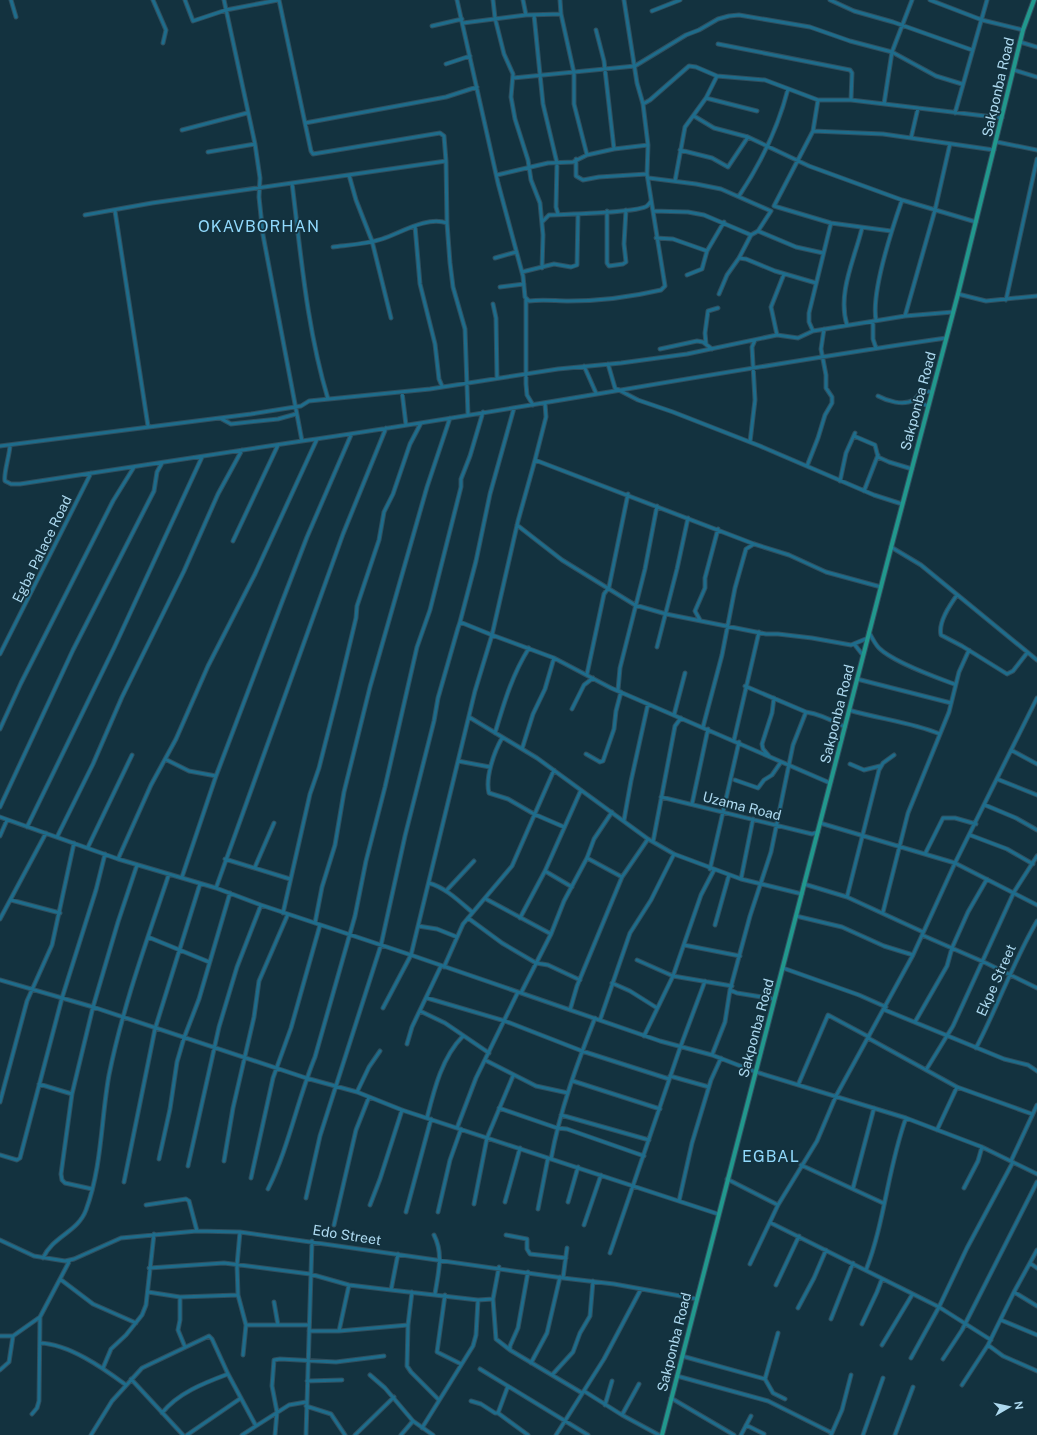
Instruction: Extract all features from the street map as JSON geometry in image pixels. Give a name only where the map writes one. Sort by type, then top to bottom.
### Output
[{"type":"main road","name":"Sakponba Road","points":[[661,1435],[902,504],[958,294],[997,142],[1023,30],[1034,0]]},
{"type":"street","points":[[11,0],[16,17]]},
{"type":"street","points":[[153,0],[166,30],[163,43]]},
{"type":"street","points":[[185,0],[193,20],[226,10],[279,0],[311,151],[313,154],[440,133],[444,136],[447,223],[454,287],[465,329],[465,382],[468,415]]},
{"type":"street","points":[[224,0],[247,113],[255,144],[260,178],[259,189],[263,235],[302,441]]},
{"type":"street","points":[[457,0],[497,175],[522,272],[526,300],[526,375],[528,395],[533,405]]},
{"type":"street","points":[[493,0],[495,18],[504,54],[513,78],[512,106],[529,166],[531,180],[540,204],[542,221],[542,268]]},
{"type":"street","points":[[523,0],[526,15]]},
{"type":"street","points":[[560,0],[574,73],[574,104],[587,155]]},
{"type":"street","points":[[526,300],[570,301],[601,299],[664,289],[665,284],[656,238],[650,185],[647,174],[648,146],[643,104],[637,83],[624,0]]},
{"type":"street","points":[[652,11],[680,0]]},
{"type":"street","points":[[830,0],[854,11],[972,50]]},
{"type":"street","points":[[884,104],[892,52],[912,0]]},
{"type":"street","points":[[930,0],[982,20],[1023,30]]},
{"type":"street","points":[[955,113],[962,84],[988,0]]},
{"type":"street","points":[[463,23],[526,15],[562,14]]},
{"type":"street","points":[[534,15],[543,104],[557,163],[556,207],[558,214]]},
{"type":"street","points":[[513,78],[635,66],[686,35],[729,16],[739,15],[810,27],[850,41],[892,52],[936,76],[962,84]]},
{"type":"street","points":[[432,26],[462,19]]},
{"type":"street","points":[[596,30],[605,69],[614,149]]},
{"type":"street","points":[[1020,42],[1037,47]]},
{"type":"street","points":[[718,44],[850,70],[852,73],[851,100]]},
{"type":"street","points":[[446,64],[470,56]]},
{"type":"street","points":[[643,104],[650,100],[689,66],[696,67],[717,76],[765,80],[818,100],[851,100],[1002,118]]},
{"type":"street","points":[[1014,70],[1037,77]]},
{"type":"street","points":[[675,181],[685,127],[706,98],[717,76]]},
{"type":"street","points":[[305,122],[446,97],[477,87]]},
{"type":"street","points":[[739,196],[758,167],[783,108],[788,89]]},
{"type":"street","points":[[706,98],[757,111]]},
{"type":"street","points":[[719,294],[727,275],[739,258],[751,235],[758,231],[774,206],[813,131],[818,100]]},
{"type":"street","points":[[911,138],[918,108]]},
{"type":"street","points":[[182,130],[247,113]]},
{"type":"street","points":[[694,116],[714,128],[748,137],[797,160],[902,200],[976,222]]},
{"type":"street","points":[[813,131],[883,134],[994,150]]},
{"type":"street","points":[[680,150],[712,158],[728,168],[748,137]]},
{"type":"street","points":[[997,142],[1037,150]]},
{"type":"street","points":[[208,152],[255,144]]},
{"type":"street","points":[[905,316],[935,210],[950,144]]},
{"type":"street","points":[[497,175],[529,166],[573,162],[576,159],[587,155],[614,149],[648,146]]},
{"type":"street","points":[[576,159],[576,176],[583,180],[599,177],[647,174]]},
{"type":"street","points":[[1006,300],[1037,159]]},
{"type":"street","points":[[85,216],[152,203],[259,189],[446,161]]},
{"type":"street","points":[[349,175],[356,200],[372,241],[391,318]]},
{"type":"street","points":[[649,178],[721,189],[771,211]]},
{"type":"street","points":[[1032,179],[1037,181]]},
{"type":"street","points":[[650,185],[656,180]]},
{"type":"street","points":[[292,183],[302,274],[311,319],[315,352],[328,399]]},
{"type":"street","points":[[542,221],[546,216],[558,214],[626,210],[646,206],[651,200]]},
{"type":"street","points":[[876,348],[873,339],[875,300],[891,231],[902,200]]},
{"type":"street","points":[[774,206],[831,223],[891,231]]},
{"type":"street","points":[[607,211],[607,264],[609,266],[623,264],[626,262],[624,244],[626,210]]},
{"type":"street","points":[[115,211],[148,426]]},
{"type":"street","points":[[653,211],[688,212],[724,222],[751,235]]},
{"type":"street","points":[[522,272],[558,264],[570,267],[577,265],[578,214]]},
{"type":"street","points":[[333,247],[372,241],[415,226],[441,220],[447,223]]},
{"type":"street","points":[[687,274],[702,269],[707,251],[724,222]]},
{"type":"street","points":[[813,330],[809,322],[809,313],[831,223]]},
{"type":"street","points":[[415,226],[420,284],[435,344],[439,379],[442,386]]},
{"type":"street","points":[[847,325],[844,313],[845,290],[862,228]]},
{"type":"street","points":[[758,231],[796,247],[823,253]]},
{"type":"street","points":[[656,238],[673,239],[707,251]]},
{"type":"street","points":[[494,258],[516,252]]},
{"type":"street","points":[[739,258],[751,260],[784,274],[816,283]]},
{"type":"street","points":[[777,335],[771,307],[784,274]]},
{"type":"street","points":[[500,287],[524,284]]},
{"type":"street","points":[[958,294],[981,301],[1006,300],[1037,296]]},
{"type":"street","points":[[493,304],[496,318],[497,378]]},
{"type":"street","points":[[706,344],[705,328],[708,310],[718,308]]},
{"type":"street","points":[[0,440],[0,446],[220,418],[295,407],[309,402],[328,399],[402,392],[584,366],[687,354],[777,335],[798,338],[813,330],[905,316],[953,312]]},
{"type":"street","points":[[807,466],[825,415],[832,403],[832,397],[826,388],[826,375],[822,357],[821,340],[824,329]]},
{"type":"street","points":[[10,445],[9,458],[4,477],[5,481],[11,484],[352,434],[545,403],[596,393],[946,338]]},
{"type":"street","points":[[750,442],[755,400],[752,346],[755,340]]},
{"type":"street","points":[[660,348],[697,341],[703,342],[712,349]]},
{"type":"street","points":[[608,364],[617,390],[638,400],[750,442],[864,491],[902,504]]},
{"type":"street","points":[[584,366],[596,393]]},
{"type":"street","points":[[913,400],[924,391],[932,392]]},
{"type":"street","points":[[402,392],[406,425]]},
{"type":"street","points":[[878,396],[898,402],[913,400],[928,406]]},
{"type":"street","points":[[383,1008],[411,955],[475,690],[492,635],[517,525],[546,417],[545,403]]},
{"type":"street","points":[[306,1198],[320,1136],[382,945],[405,836],[434,721],[438,698],[476,561],[490,494],[514,408]]},
{"type":"street","points":[[268,1189],[280,1163],[306,1078],[315,1058],[355,916],[366,861],[418,647],[430,610],[458,497],[461,479],[470,456],[483,412]]},
{"type":"street","points":[[220,418],[231,424],[278,419],[296,414]]},
{"type":"street","points":[[315,923],[322,887],[335,845],[344,792],[372,681],[426,487],[450,418]]},
{"type":"street","points":[[282,913],[310,794],[319,768],[339,689],[357,606],[379,540],[384,512],[393,494],[410,444],[421,423]]},
{"type":"street","points":[[216,888],[225,859],[258,774],[286,690],[315,615],[343,534],[386,428]]},
{"type":"street","points":[[182,877],[216,776],[307,537],[352,434]]},
{"type":"street","points":[[840,481],[846,453],[855,434],[875,445],[877,448],[878,455],[864,491]]},
{"type":"street","points":[[118,858],[233,615],[255,574],[317,439]]},
{"type":"street","points":[[233,541],[278,445]]},
{"type":"street","points":[[57,837],[93,764],[122,697],[184,571],[218,494],[242,450]]},
{"type":"street","points":[[878,455],[889,462],[912,469]]},
{"type":"street","points":[[27,826],[114,648],[127,617],[187,492],[202,456]]},
{"type":"street","points":[[535,460],[628,494],[754,544],[789,555],[826,572],[881,587]]},
{"type":"street","points":[[0,807],[73,650],[154,491],[157,472],[162,463]]},
{"type":"street","points":[[0,729],[21,683],[112,501],[134,467]]},
{"type":"street","name":"Egba Palace Road","points":[[0,654],[24,609],[91,473]]},
{"type":"street","points":[[587,674],[604,594],[609,587],[628,494]]},
{"type":"street","points":[[586,754],[600,762],[603,761],[614,729],[619,691],[620,668],[645,569],[657,506]]},
{"type":"street","points":[[657,647],[688,518]]},
{"type":"street","points":[[517,525],[562,560],[609,587],[635,605],[666,614],[759,632],[855,645],[868,638]]},
{"type":"street","points":[[700,620],[695,611],[705,588],[705,578],[718,529]]},
{"type":"street","points":[[703,727],[722,655],[735,588],[746,549],[754,544]]},
{"type":"street","points":[[891,547],[914,560],[1037,660]]},
{"type":"street","points":[[957,595],[948,610],[940,632],[945,637],[970,650],[1007,674],[1013,671],[1027,653]]},
{"type":"street","points":[[460,622],[554,658],[619,691],[734,740],[769,757],[830,782]]},
{"type":"street","points":[[734,740],[745,686],[759,632]]},
{"type":"street","points":[[869,632],[879,648],[883,651],[910,666],[954,684]]},
{"type":"street","points":[[855,645],[862,654]]},
{"type":"street","points":[[494,733],[517,667],[528,648]]},
{"type":"street","points":[[883,912],[892,883],[899,846],[908,813],[940,734],[951,703],[954,684],[970,650]]},
{"type":"street","points":[[522,749],[534,714],[545,689],[554,658]]},
{"type":"street","points":[[674,715],[685,673]]},
{"type":"street","points":[[572,708],[584,685],[593,678]]},
{"type":"street","points":[[857,679],[951,703]]},
{"type":"street","points":[[745,686],[806,712],[820,714],[845,726]]},
{"type":"street","points":[[769,757],[762,746],[772,713],[774,698]]},
{"type":"street","points":[[750,1264],[771,1223],[778,1205],[824,1128],[836,1096],[885,1009],[913,955],[955,863],[976,824],[1037,698]]},
{"type":"street","points":[[624,820],[648,704]]},
{"type":"street","points":[[1033,706],[1037,708]]},
{"type":"street","points":[[849,710],[878,719],[918,726],[940,734]]},
{"type":"street","points":[[712,1055],[724,1022],[731,988],[750,916],[771,852],[794,745],[806,712]]},
{"type":"street","points":[[469,717],[554,770],[648,839],[674,854],[710,869],[741,879],[802,894]]},
{"type":"street","points":[[653,842],[675,726],[681,718]]},
{"type":"street","points":[[692,804],[708,729]]},
{"type":"street","points":[[502,738],[494,751],[490,767],[489,793],[508,799],[534,814],[564,827]]},
{"type":"street","points":[[710,869],[738,742]]},
{"type":"street","points":[[1011,750],[1037,764]]},
{"type":"street","points":[[88,847],[132,755]]},
{"type":"street","points":[[850,764],[864,770],[880,766],[894,755]]},
{"type":"street","points":[[165,759],[184,769],[216,776]]},
{"type":"street","points":[[458,761],[490,767]]},
{"type":"street","points":[[735,780],[758,788],[764,780],[772,775],[781,762]]},
{"type":"street","points":[[847,897],[861,836],[880,766]]},
{"type":"street","points":[[407,1044],[412,1027],[426,998],[468,918],[472,912],[486,899],[512,866],[554,770]]},
{"type":"street","points":[[997,779],[1037,795]]},
{"type":"street","points":[[520,918],[532,892],[545,871],[581,790]]},
{"type":"street","name":"Uzama Road","points":[[661,797],[812,834],[818,832]]},
{"type":"street","points":[[984,805],[1016,818],[1037,830]]},
{"type":"street","points":[[457,1128],[485,1060],[551,934],[564,901],[587,858],[594,839],[612,812]]},
{"type":"street","points":[[0,818],[137,865],[216,888],[261,906],[350,934],[680,1048],[712,1055],[756,1072],[906,1118],[982,1148],[1037,1174]]},
{"type":"street","points":[[925,854],[943,818],[955,818],[976,824]]},
{"type":"street","points":[[741,879],[753,819]]},
{"type":"street","points":[[0,836],[7,820]]},
{"type":"street","points":[[255,867],[274,823]]},
{"type":"street","points":[[820,824],[955,863],[1037,905]]},
{"type":"street","points":[[0,919],[46,833]]},
{"type":"street","points":[[970,835],[1007,849],[1033,864]]},
{"type":"street","points":[[570,1010],[580,980],[622,877],[648,839]]},
{"type":"street","points":[[0,1102],[31,989],[41,974],[52,945],[74,843]]},
{"type":"street","points":[[0,1155],[17,1160],[20,1158],[62,998],[96,890],[105,854]]},
{"type":"street","points":[[600,1020],[630,933],[651,900],[674,854]]},
{"type":"street","points":[[926,1070],[947,1036],[1014,892],[1037,856]]},
{"type":"street","points":[[587,858],[622,877]]},
{"type":"street","points":[[225,859],[290,879]]},
{"type":"street","points":[[446,891],[474,861]]},
{"type":"street","points":[[92,1189],[65,1183],[61,1178],[72,1094],[93,1007],[124,901],[137,865]]},
{"type":"street","points":[[644,1036],[674,976],[701,895],[714,870]]},
{"type":"street","points":[[545,871],[572,887]]},
{"type":"street","points":[[43,1258],[51,1244],[73,1228],[86,1211],[92,1189],[109,1076],[122,1018],[169,874]]},
{"type":"street","points":[[715,925],[729,875]]},
{"type":"street","points":[[915,1022],[947,966],[952,948],[968,912],[987,879]]},
{"type":"street","points":[[429,883],[438,885],[472,912]]},
{"type":"street","points":[[124,1182],[155,1029],[200,884]]},
{"type":"street","points":[[804,884],[847,897],[883,912],[923,934],[982,960],[1037,988]]},
{"type":"street","points":[[159,1159],[170,1109],[177,1062],[184,1038],[199,999],[230,893]]},
{"type":"street","points":[[486,899],[551,934]]},
{"type":"street","points":[[11,900],[60,913]]},
{"type":"street","points":[[188,1166],[219,1027],[237,967],[261,906]]},
{"type":"street","points":[[224,1161],[244,1058],[254,1017],[259,982],[288,914]]},
{"type":"street","points":[[796,916],[842,927],[884,946],[913,955]]},
{"type":"street","points":[[468,918],[502,943],[536,963],[548,965],[580,980]]},
{"type":"street","name":"Ekpe Street","points":[[976,1048],[1037,921]]},
{"type":"street","points":[[251,1178],[276,1069],[291,1028],[320,925]]},
{"type":"street","points":[[418,926],[437,929],[457,937]]},
{"type":"street","points":[[148,937],[209,962]]},
{"type":"street","points":[[684,945],[740,956]]},
{"type":"street","points":[[637,960],[674,976],[705,981],[731,988],[739,994],[753,994],[774,999]]},
{"type":"street","points":[[783,968],[859,994],[885,1009],[947,1036],[976,1048],[1028,1065],[1037,1071]]},
{"type":"street","points":[[0,981],[93,1007],[276,1069],[357,1092],[402,1110],[718,1214]]},
{"type":"street","points":[[610,1254],[680,1048],[705,981]]},
{"type":"street","points":[[612,983],[630,991],[657,1008]]},
{"type":"street","points":[[426,998],[505,1021],[582,1051],[670,1078],[709,1087]]},
{"type":"street","points":[[420,1011],[445,1023],[489,1053]]},
{"type":"street","points":[[798,1085],[828,1015],[957,1087],[1032,1114]]},
{"type":"street","points":[[538,1209],[557,1128],[582,1051],[596,1018]]},
{"type":"street","points":[[406,1212],[440,1074],[452,1049],[463,1036]]},
{"type":"street","points":[[357,1092],[369,1067],[380,1051]]},
{"type":"street","points":[[679,1201],[692,1143],[709,1087],[721,1058]]},
{"type":"street","points":[[485,1060],[513,1076],[536,1086],[568,1093]]},
{"type":"street","points":[[474,1204],[487,1138],[513,1076]]},
{"type":"street","points":[[573,1081],[660,1109]]},
{"type":"street","points":[[39,1084],[72,1094]]},
{"type":"street","points":[[937,1130],[957,1087]]},
{"type":"street","points":[[334,1224],[356,1130],[369,1097]]},
{"type":"street","points":[[910,1358],[939,1307],[966,1248],[1012,1162],[1037,1104]]},
{"type":"street","points":[[499,1108],[644,1156]]},
{"type":"street","points":[[853,1188],[874,1108]]},
{"type":"street","points":[[370,1205],[402,1110]]},
{"type":"street","points":[[561,1115],[649,1140]]},
{"type":"street","points":[[866,1270],[878,1235],[883,1203],[899,1137],[906,1118]]},
{"type":"street","points":[[438,1212],[450,1160],[461,1129]]},
{"type":"street","points":[[505,1202],[520,1148]]},
{"type":"street","points":[[964,1188],[978,1161],[982,1148]]},
{"type":"street","points":[[801,1165],[883,1203]]},
{"type":"street","points":[[568,1202],[578,1168]]},
{"type":"street","points":[[584,1225],[601,1175]]},
{"type":"street","points":[[727,1179],[778,1205]]},
{"type":"street","points":[[943,1359],[962,1330],[1037,1182]]},
{"type":"street","points":[[146,1205],[186,1199],[189,1201],[197,1231]]},
{"type":"street","points":[[771,1223],[853,1263],[912,1295],[939,1307],[965,1322],[991,1340]]},
{"type":"street","name":"Edo Street","points":[[0,1240],[43,1258],[70,1260],[118,1239],[154,1234],[197,1231],[240,1232],[499,1267],[561,1278],[594,1281],[697,1299]]},
{"type":"street","points":[[240,1232],[237,1265],[238,1295],[246,1325],[243,1355]]},
{"type":"street","points":[[103,1368],[111,1349],[136,1323],[142,1315],[146,1305],[154,1234]]},
{"type":"street","points":[[434,1235],[439,1248],[440,1260],[435,1294]]},
{"type":"street","points":[[506,1235],[527,1239],[527,1249],[530,1254],[566,1258]]},
{"type":"street","points":[[776,1285],[799,1236]]},
{"type":"street","points":[[306,1435],[312,1241]]},
{"type":"street","points":[[531,1363],[547,1333],[566,1258],[567,1248]]},
{"type":"street","points":[[798,1308],[814,1278],[826,1250]]},
{"type":"street","points":[[962,1385],[991,1340],[1014,1292],[1037,1250]]},
{"type":"street","points":[[391,1290],[398,1254]]},
{"type":"street","points":[[0,1336],[13,1336],[40,1317],[70,1260]]},
{"type":"street","points":[[149,1268],[224,1263],[310,1274],[349,1285],[478,1300],[493,1299]]},
{"type":"street","points":[[831,1319],[853,1263]]},
{"type":"street","points":[[1030,1263],[1037,1268]]},
{"type":"street","points":[[499,1267],[493,1299],[496,1339],[531,1363],[622,1415],[661,1435]]},
{"type":"street","points":[[510,1350],[510,1346],[518,1328],[528,1272]]},
{"type":"street","points":[[60,1279],[93,1304],[136,1323]]},
{"type":"street","points":[[862,1324],[882,1279]]},
{"type":"street","points":[[552,1374],[572,1352],[580,1333],[590,1316],[594,1281]]},
{"type":"street","points":[[339,1331],[349,1285]]},
{"type":"street","points":[[556,1435],[604,1359],[641,1289]]},
{"type":"street","points":[[148,1292],[180,1297],[238,1295]]},
{"type":"street","points":[[412,1292],[408,1326],[407,1366],[439,1400]]},
{"type":"street","points":[[1014,1292],[1037,1306]]},
{"type":"street","points":[[445,1295],[437,1352],[461,1364]]},
{"type":"street","points":[[882,1345],[912,1295]]},
{"type":"street","points":[[180,1297],[180,1320],[178,1330],[185,1347]]},
{"type":"street","points":[[422,1428],[475,1341],[478,1300]]},
{"type":"street","points":[[274,1302],[278,1325]]},
{"type":"street","points":[[32,1414],[37,1408],[39,1400],[40,1317]]},
{"type":"street","points":[[1001,1320],[1037,1335]]},
{"type":"street","points":[[246,1325],[309,1325]]},
{"type":"street","points":[[309,1330],[339,1331],[408,1326]]},
{"type":"street","points":[[765,1379],[778,1333]]},
{"type":"street","points":[[0,1370],[9,1362],[13,1336]]},
{"type":"street","points":[[91,1435],[112,1401],[131,1379],[150,1363],[206,1336],[211,1337],[228,1374],[256,1426]]},
{"type":"street","points":[[40,1343],[57,1345],[103,1368],[126,1385]]},
{"type":"street","points":[[988,1345],[1003,1356],[1037,1371]]},
{"type":"street","points":[[275,1435],[277,1412],[272,1386],[274,1360],[336,1362],[384,1356]]},
{"type":"street","points":[[682,1356],[765,1379],[773,1393],[785,1399]]},
{"type":"street","points":[[480,1369],[564,1422],[588,1435]]},
{"type":"street","points":[[162,1413],[173,1401],[206,1382],[228,1374]]},
{"type":"street","points":[[370,1375],[394,1397],[413,1421],[433,1435]]},
{"type":"street","points":[[677,1376],[768,1401],[831,1434],[842,1410],[851,1375]]},
{"type":"street","points":[[863,1435],[883,1378]]},
{"type":"street","points":[[131,1379],[183,1435]]},
{"type":"street","points":[[307,1381],[342,1380]]},
{"type":"street","points":[[605,1405],[612,1381]]},
{"type":"street","points":[[622,1415],[638,1384]]},
{"type":"street","points":[[498,1413],[508,1386]]},
{"type":"street","points":[[895,1435],[913,1387]]},
{"type":"street","points":[[354,1435],[394,1397]]},
{"type":"street","points":[[187,1435],[241,1398]]},
{"type":"street","points":[[671,1398],[734,1435]]},
{"type":"street","points":[[471,1401],[478,1402],[495,1413],[498,1413],[528,1435]]},
{"type":"street","points":[[242,1435],[293,1403],[306,1402]]},
{"type":"street","points":[[306,1406],[331,1414],[343,1434]]},
{"type":"street","points":[[741,1435],[750,1416]]},
{"type":"street","points":[[401,1435],[413,1421]]},
{"type":"street","points":[[746,1425],[764,1434]]},
{"type":"district","name":"OKAVBORHAN","points":[[259,226]]},
{"type":"district","name":"EGBAL","points":[[771,1156]]}]
